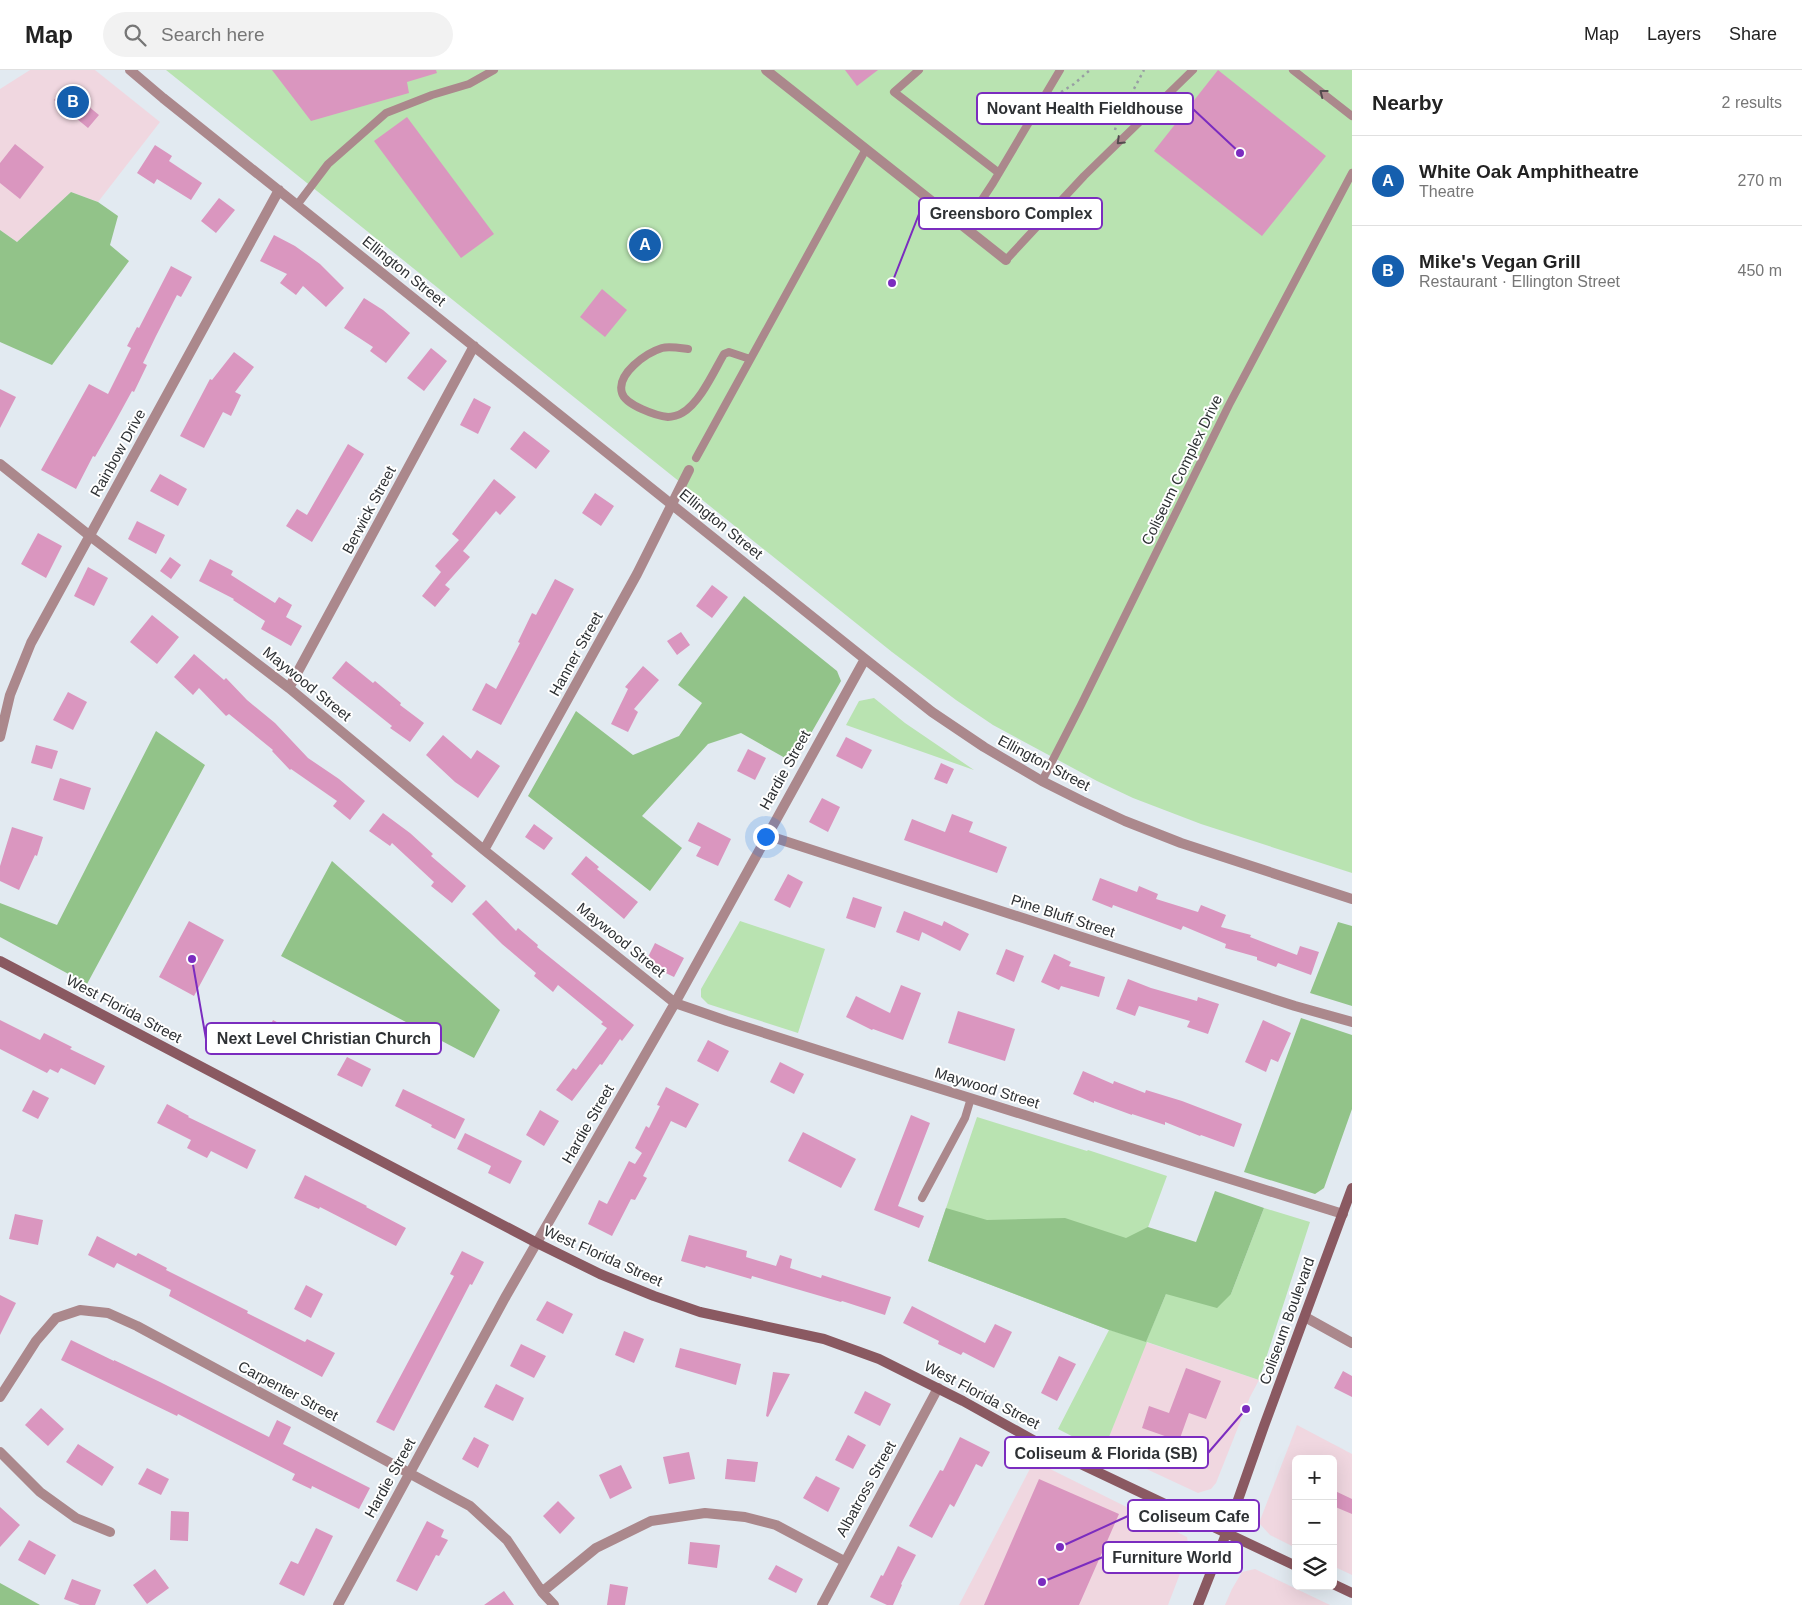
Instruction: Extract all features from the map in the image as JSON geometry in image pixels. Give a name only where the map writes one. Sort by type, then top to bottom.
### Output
[{"type":"main road","name":"West Florida Street","points":[[0,960],[537,1243],[600,1274],[700,1312],[824,1339],[879,1359],[938,1388],[1052,1450],[1292,1564]]},
{"type":"main road","name":"Coliseum Boulevard","points":[[1198,1605],[1226,1534],[1352,1188]]},
{"type":"main road","points":[[1337,1586],[1352,1593]]},
{"type":"street","name":"Ellington Street","points":[[130,70],[865,659],[932,712],[984,748],[1042,781],[1125,821],[1157,834],[1352,899]]},
{"type":"street","points":[[766,70],[1006,260]]},
{"type":"street","name":"Rainbow Drive","points":[[0,736],[10,695],[31,643],[279,190]]},
{"type":"street","name":"Berwick Street","points":[[289,688],[474,346]]},
{"type":"street","name":"Maywood Street","points":[[0,464],[90,536],[289,688],[484,850],[675,1003],[726,1021],[1343,1214]]},
{"type":"street","name":"Hanner Street","points":[[484,850],[638,574],[689,470]]},
{"type":"street","name":"Hardie Street","points":[[338,1605],[537,1243],[675,1003],[766,835],[865,659]]},
{"type":"street","name":"Pine Bluff Street","points":[[766,835],[1295,1006],[1352,1022]]},
{"type":"street","name":"Carpenter Street","points":[[0,1397],[36,1341],[56,1318],[80,1310],[108,1313],[137,1326],[470,1506],[507,1540],[542,1592],[554,1605]]},
{"type":"street","points":[[1305,1317],[1352,1343]]},
{"type":"street","name":"Albatross Street","points":[[822,1605],[938,1388]]},
{"type":"street","points":[[0,1452],[40,1492],[76,1518],[110,1532]]},
{"type":"street","points":[[542,1592],[596,1548],[651,1521],[705,1513],[745,1517],[776,1525],[844,1561]]},
{"type":"lane","points":[[297,205],[328,164],[386,113],[432,95],[469,84],[494,70]]},
{"type":"lane","points":[[919,70],[894,92],[999,173]]},
{"type":"lane","points":[[964,227],[999,173],[1060,70]]},
{"type":"lane","points":[[1006,260],[1072,188],[1193,70]]},
{"type":"lane","points":[[1293,70],[1352,116]]},
{"type":"lane","points":[[696,458],[866,149]]},
{"type":"lane","name":"Coliseum Complex Drive","points":[[1042,781],[1229,404],[1352,173]]},
{"type":"lane","points":[[688,349],[664,348],[644,356],[630,368],[622,382],[622,394],[628,401],[651,413],[670,418],[683,412],[695,401],[724,354],[729,352],[750,359]]},
{"type":"lane","points":[[922,1198],[965,1118],[971,1098]]},
{"type":"path","points":[[1040,104],[1074,84],[1090,70]]},
{"type":"path","points":[[1110,151],[1118,119],[1144,70]]},
{"type":"shaded area","points":[[30,70],[95,70],[160,122],[98,202],[71,192],[17,242],[0,230],[0,89]]},
{"type":"shaded area","points":[[1146,1342],[1259,1380],[1250,1397],[1216,1483],[1211,1489],[1198,1493],[1110,1452],[1103,1452]]},
{"type":"shaded area","points":[[1297,1425],[1352,1454],[1352,1575],[1337,1568],[1337,1455],[1292,1455],[1292,1546],[1270,1535],[1259,1523]]},
{"type":"shaded area","points":[[1034,1461],[1187,1537],[1189,1550],[1168,1605],[959,1605]]},
{"type":"shaded area","points":[[1255,1569],[1292,1587],[1292,1590],[1299,1590],[1330,1605],[1225,1605],[1242,1572]]},
{"type":"green space","points":[[166,70],[1352,70],[1352,873],[1201,824],[1133,798],[1097,781],[993,725],[956,700],[892,652]]},
{"type":"green space","points":[[71,192],[98,202],[118,216],[110,245],[129,261],[52,365],[0,342],[0,230],[17,242]]},
{"type":"green space","points":[[744,596],[837,671],[841,681],[794,763],[741,733],[708,744],[642,816],[682,848],[650,891],[528,796],[576,711],[633,755],[679,736],[702,703],[678,685]]},
{"type":"green space","points":[[874,698],[905,723],[974,770],[846,725],[859,701]]},
{"type":"green space","points":[[156,731],[205,765],[87,984],[0,937],[0,903],[57,925]]},
{"type":"green space","points":[[332,861],[500,1010],[474,1058],[281,956]]},
{"type":"green space","points":[[740,921],[825,949],[798,1033],[708,1004],[701,997],[701,989]]},
{"type":"green space","points":[[1338,922],[1352,926],[1352,1006],[1310,993]]},
{"type":"green space","points":[[1301,1018],[1352,1035],[1352,1109],[1324,1188],[1315,1194],[1244,1172]]},
{"type":"green space","points":[[977,1117],[1167,1176],[1110,1330],[1146,1341],[1166,1294],[1231,1294],[1264,1208],[1310,1222],[1259,1380],[1147,1342],[1103,1452],[1058,1429],[1109,1330],[928,1261]]},
{"type":"green space","points":[[1215,1191],[1264,1208],[1231,1294],[1217,1308],[1166,1294],[1146,1342],[1109,1330],[928,1261],[946,1208],[987,1220],[1065,1218],[1126,1238],[1148,1227],[1196,1242]]},
{"type":"green space","points":[[0,1583],[40,1605],[0,1605]]},
{"type":"building","points":[[272,70],[436,70],[437,73],[407,82],[409,93],[311,121]]},
{"type":"building","points":[[845,70],[878,70],[857,86]]},
{"type":"building","points":[[1218,70],[1326,156],[1262,236],[1154,151]]},
{"type":"building","points":[[65,87],[99,115],[88,128],[54,100]]},
{"type":"building","points":[[407,117],[494,234],[461,258],[374,141]]},
{"type":"building","points":[[15,144],[44,167],[20,199],[0,183],[0,163]]},
{"type":"building","points":[[155,145],[172,156],[169,161],[202,183],[191,200],[157,179],[154,184],[137,173]]},
{"type":"building","points":[[219,198],[235,210],[216,233],[201,221]]},
{"type":"building","points":[[274,235],[295,246],[320,264],[344,288],[326,307],[303,286],[296,295],[280,283],[287,274],[260,261]]},
{"type":"building","points":[[171,266],[192,277],[181,297],[177,295],[143,363],[147,365],[134,392],[132,391],[95,457],[93,456],[76,489],[41,470],[89,384],[108,394],[131,348],[127,346],[137,327],[139,328]]},
{"type":"building","points":[[602,289],[627,310],[605,337],[580,317]]},
{"type":"building","points":[[364,298],[383,310],[410,333],[386,363],[370,351],[373,347],[344,328]]},
{"type":"building","points":[[431,348],[447,361],[424,391],[407,378]]},
{"type":"building","points":[[234,352],[254,367],[235,392],[241,395],[231,416],[223,412],[204,448],[180,436],[210,379],[212,380]]},
{"type":"building","points":[[0,389],[16,397],[0,428]]},
{"type":"building","points":[[474,398],[491,407],[478,434],[460,425]]},
{"type":"building","points":[[524,431],[550,451],[536,469],[510,449]]},
{"type":"building","points":[[348,444],[364,454],[312,542],[286,526],[297,509],[307,515]]},
{"type":"building","points":[[160,474],[187,489],[178,506],[150,491]]},
{"type":"building","points":[[494,479],[516,497],[500,515],[496,511],[463,551],[470,557],[445,585],[450,589],[435,607],[422,596],[441,572],[435,566],[459,540],[452,534]]},
{"type":"building","points":[[595,493],[614,506],[601,526],[582,513]]},
{"type":"building","points":[[137,521],[165,535],[156,554],[128,539]]},
{"type":"building","points":[[38,533],[62,546],[46,578],[21,564]]},
{"type":"building","points":[[170,557],[181,565],[171,579],[160,571]]},
{"type":"building","points":[[210,559],[233,571],[231,575],[275,603],[279,597],[292,605],[286,617],[302,626],[291,646],[261,629],[265,621],[234,599],[199,581]]},
{"type":"building","points":[[88,567],[108,578],[94,606],[74,596]]},
{"type":"building","points":[[555,579],[574,589],[501,725],[472,710],[486,683],[496,689],[520,643],[518,642],[532,613],[536,615]]},
{"type":"building","points":[[712,585],[728,597],[712,618],[696,606]]},
{"type":"building","points":[[152,615],[179,637],[157,664],[130,642]]},
{"type":"building","points":[[681,632],[690,645],[677,655],[667,641]]},
{"type":"building","points":[[194,654],[224,680],[226,678],[247,700],[275,723],[308,758],[339,779],[365,801],[350,820],[333,806],[337,801],[290,770],[273,750],[229,714],[226,716],[199,688],[193,695],[174,677]]},
{"type":"building","points":[[346,661],[373,683],[375,681],[401,703],[400,705],[424,723],[410,742],[390,728],[392,726],[332,678]]},
{"type":"building","points":[[643,666],[659,680],[634,709],[638,712],[628,732],[611,724],[628,689],[625,687]]},
{"type":"building","points":[[68,692],[87,702],[73,730],[53,720]]},
{"type":"building","points":[[443,735],[471,759],[477,750],[500,766],[478,798],[455,782],[426,755]]},
{"type":"building","points":[[846,737],[872,750],[862,769],[836,756]]},
{"type":"building","points":[[36,745],[58,751],[52,769],[31,763]]},
{"type":"building","points":[[748,749],[766,758],[755,780],[737,771]]},
{"type":"building","points":[[941,763],[954,769],[947,784],[934,779]]},
{"type":"building","points":[[60,778],[91,788],[84,810],[53,800]]},
{"type":"building","points":[[822,798],[840,807],[828,832],[809,822]]},
{"type":"building","points":[[383,813],[410,833],[433,854],[431,856],[466,886],[452,903],[431,886],[434,882],[392,843],[390,846],[369,831]]},
{"type":"building","points":[[952,814],[973,822],[969,832],[1007,847],[997,873],[904,840],[912,819],[945,832]]},
{"type":"building","points":[[698,822],[731,839],[718,866],[696,856],[701,847],[688,841]]},
{"type":"building","points":[[534,824],[553,838],[544,850],[525,837]]},
{"type":"building","points":[[12,827],[43,837],[37,856],[35,855],[19,890],[0,881],[0,866]]},
{"type":"building","points":[[586,856],[599,867],[597,869],[638,902],[624,919],[571,874]]},
{"type":"building","points":[[788,874],[803,882],[790,908],[774,900]]},
{"type":"building","points":[[1100,878],[1137,892],[1139,886],[1158,894],[1156,899],[1198,912],[1201,905],[1226,915],[1221,927],[1251,935],[1250,937],[1297,955],[1300,946],[1319,952],[1311,975],[1278,963],[1276,967],[1257,960],[1257,957],[1225,948],[1226,944],[1183,926],[1181,930],[1113,905],[1112,908],[1092,900]]},
{"type":"building","points":[[853,897],[882,907],[875,928],[846,918]]},
{"type":"building","points":[[486,900],[516,931],[518,928],[538,945],[537,947],[634,1025],[622,1041],[620,1039],[602,1065],[600,1064],[572,1101],[556,1090],[573,1068],[576,1070],[607,1028],[601,1024],[603,1022],[558,985],[553,992],[534,976],[536,973],[502,944],[472,914]]},
{"type":"building","points":[[904,911],[942,926],[944,921],[969,934],[960,951],[922,932],[919,941],[896,932]]},
{"type":"building","points":[[189,921],[224,940],[194,996],[159,977]]},
{"type":"building","points":[[655,943],[684,958],[674,977],[645,963]]},
{"type":"building","points":[[1006,949],[1024,956],[1014,982],[996,974]]},
{"type":"building","points":[[1054,954],[1071,962],[1069,966],[1105,977],[1099,997],[1061,986],[1059,990],[1041,982]]},
{"type":"building","points":[[1128,979],[1151,988],[1197,1001],[1198,997],[1219,1004],[1208,1034],[1187,1027],[1190,1021],[1139,1006],[1135,1016],[1116,1009]]},
{"type":"building","points":[[901,985],[921,993],[903,1040],[872,1030],[846,1017],[856,996],[890,1013]]},
{"type":"building","points":[[958,1011],[1015,1029],[1005,1061],[948,1043]]},
{"type":"building","points":[[0,1020],[40,1040],[44,1033],[72,1047],[70,1049],[105,1066],[95,1085],[61,1068],[58,1073],[50,1069],[47,1073],[0,1049]]},
{"type":"building","points":[[273,1020],[301,1035],[292,1052],[264,1038]]},
{"type":"building","points":[[1263,1020],[1291,1033],[1278,1062],[1271,1059],[1266,1072],[1245,1062]]},
{"type":"building","points":[[708,1040],[729,1051],[718,1072],[697,1061]]},
{"type":"building","points":[[347,1057],[371,1069],[362,1087],[337,1075]]},
{"type":"building","points":[[780,1062],[804,1074],[794,1094],[770,1082]]},
{"type":"building","points":[[1083,1071],[1113,1084],[1114,1081],[1145,1093],[1146,1090],[1182,1101],[1242,1124],[1234,1147],[1165,1122],[1165,1125],[1094,1101],[1094,1103],[1073,1094]]},
{"type":"building","points":[[666,1087],[699,1104],[686,1128],[671,1121],[643,1176],[647,1178],[635,1200],[631,1199],[612,1236],[588,1224],[599,1200],[607,1204],[629,1161],[635,1164],[642,1153],[635,1148],[646,1126],[649,1128],[660,1106],[657,1105]]},
{"type":"building","points":[[403,1089],[465,1119],[455,1139],[395,1106]]},
{"type":"building","points":[[33,1090],[49,1098],[38,1119],[22,1111]]},
{"type":"building","points":[[167,1104],[188,1117],[256,1150],[247,1169],[211,1151],[207,1158],[187,1148],[191,1140],[157,1123]]},
{"type":"building","points":[[540,1110],[559,1121],[544,1146],[526,1135]]},
{"type":"building","points":[[911,1115],[930,1123],[898,1206],[924,1216],[919,1228],[874,1210]]},
{"type":"building","points":[[803,1132],[856,1159],[841,1188],[788,1161]]},
{"type":"building","points":[[465,1133],[522,1161],[510,1184],[488,1173],[491,1166],[457,1149]]},
{"type":"building","points":[[305,1175],[406,1228],[396,1246],[320,1207],[319,1209],[294,1198]]},
{"type":"building","points":[[15,1214],[43,1220],[38,1245],[9,1239]]},
{"type":"building","points":[[689,1235],[747,1251],[746,1257],[776,1266],[780,1255],[792,1259],[790,1268],[821,1278],[822,1275],[891,1297],[885,1315],[752,1276],[751,1279],[681,1261]]},
{"type":"building","points":[[97,1236],[136,1256],[138,1253],[167,1268],[166,1270],[305,1342],[307,1339],[335,1353],[322,1377],[169,1296],[171,1290],[117,1263],[114,1268],[88,1255]]},
{"type":"building","points":[[462,1251],[484,1262],[472,1285],[470,1284],[394,1431],[376,1422],[454,1276],[450,1274]]},
{"type":"building","points":[[306,1285],[323,1294],[311,1318],[294,1309]]},
{"type":"building","points":[[0,1295],[16,1303],[0,1335]]},
{"type":"building","points":[[547,1301],[573,1314],[563,1334],[536,1320]]},
{"type":"building","points":[[912,1306],[985,1343],[995,1324],[1012,1332],[994,1368],[963,1352],[961,1355],[938,1344],[939,1341],[903,1323]]},
{"type":"building","points":[[624,1331],[644,1339],[634,1363],[615,1355]]},
{"type":"building","points":[[71,1340],[269,1437],[277,1420],[291,1427],[283,1444],[370,1488],[359,1509],[312,1486],[311,1489],[292,1480],[295,1474],[178,1414],[177,1416],[61,1360]]},
{"type":"building","points":[[521,1344],[546,1356],[534,1378],[510,1366]]},
{"type":"building","points":[[680,1348],[741,1364],[736,1385],[675,1367]]},
{"type":"building","points":[[1059,1356],[1076,1364],[1057,1401],[1041,1393]]},
{"type":"building","points":[[1186,1368],[1221,1381],[1206,1419],[1189,1413],[1179,1441],[1142,1428],[1149,1406],[1169,1413]]},
{"type":"building","points":[[1343,1371],[1352,1376],[1352,1397],[1334,1388]]},
{"type":"building","points":[[773,1372],[790,1374],[768,1417],[766,1416]]},
{"type":"building","points":[[496,1384],[524,1398],[513,1421],[484,1407]]},
{"type":"building","points":[[865,1391],[891,1404],[880,1426],[854,1413]]},
{"type":"building","points":[[41,1408],[64,1429],[48,1446],[25,1425]]},
{"type":"building","points":[[848,1435],[866,1445],[853,1469],[835,1460]]},
{"type":"building","points":[[474,1437],[489,1445],[478,1468],[462,1459]]},
{"type":"building","points":[[960,1437],[990,1452],[982,1467],[976,1464],[954,1507],[950,1504],[932,1538],[909,1526],[940,1470],[943,1471]]},
{"type":"building","points":[[78,1444],[114,1467],[102,1486],[66,1462]]},
{"type":"building","points":[[689,1452],[695,1479],[669,1484],[663,1457]]},
{"type":"building","points":[[727,1459],[758,1462],[755,1482],[725,1479]]},
{"type":"building","points":[[621,1465],[632,1488],[610,1499],[599,1475]]},
{"type":"building","points":[[147,1468],[169,1479],[161,1495],[138,1484]]},
{"type":"building","points":[[816,1476],[840,1488],[828,1512],[803,1498]]},
{"type":"building","points":[[1039,1479],[1119,1514],[1079,1605],[984,1605]]},
{"type":"building","points":[[1337,1492],[1352,1499],[1352,1514],[1337,1508]]},
{"type":"building","points":[[558,1501],[575,1518],[560,1534],[543,1516]]},
{"type":"building","points":[[0,1507],[20,1525],[0,1547]]},
{"type":"building","points":[[171,1511],[189,1512],[188,1541],[170,1540]]},
{"type":"building","points":[[427,1521],[444,1530],[441,1537],[448,1540],[439,1556],[436,1555],[417,1591],[396,1581]]},
{"type":"building","points":[[316,1528],[333,1536],[304,1596],[279,1584],[291,1561],[298,1564]]},
{"type":"building","points":[[29,1540],[56,1555],[45,1575],[18,1560]]},
{"type":"building","points":[[690,1542],[720,1545],[717,1568],[688,1564]]},
{"type":"building","points":[[898,1546],[916,1555],[901,1584],[893,1605],[887,1605],[870,1597]]},
{"type":"building","points":[[776,1565],[803,1579],[796,1593],[768,1579]]},
{"type":"building","points":[[155,1569],[169,1588],[147,1604],[133,1585]]},
{"type":"building","points":[[72,1579],[101,1590],[95,1605],[80,1605],[64,1599]]},
{"type":"building","points":[[610,1584],[628,1587],[625,1605],[607,1605]]},
{"type":"building","points":[[504,1591],[514,1605],[484,1605]]},
{"type":"place","name":"Mike's Vegan Grill","points":[[73,102]]},
{"type":"place","name":"Novant Health Fieldhouse","points":[[1240,153]]},
{"type":"place","name":"White Oak Amphitheatre","points":[[645,245]]},
{"type":"place","name":"Greensboro Complex","points":[[892,283]]},
{"type":"place","name":"Next Level Christian Church","points":[[192,959]]},
{"type":"place","name":"Coliseum & Florida (SB)","points":[[1246,1409]]},
{"type":"place","name":"Coliseum Cafe","points":[[1060,1547]]},
{"type":"place","name":"Furniture World","points":[[1042,1582]]}]
